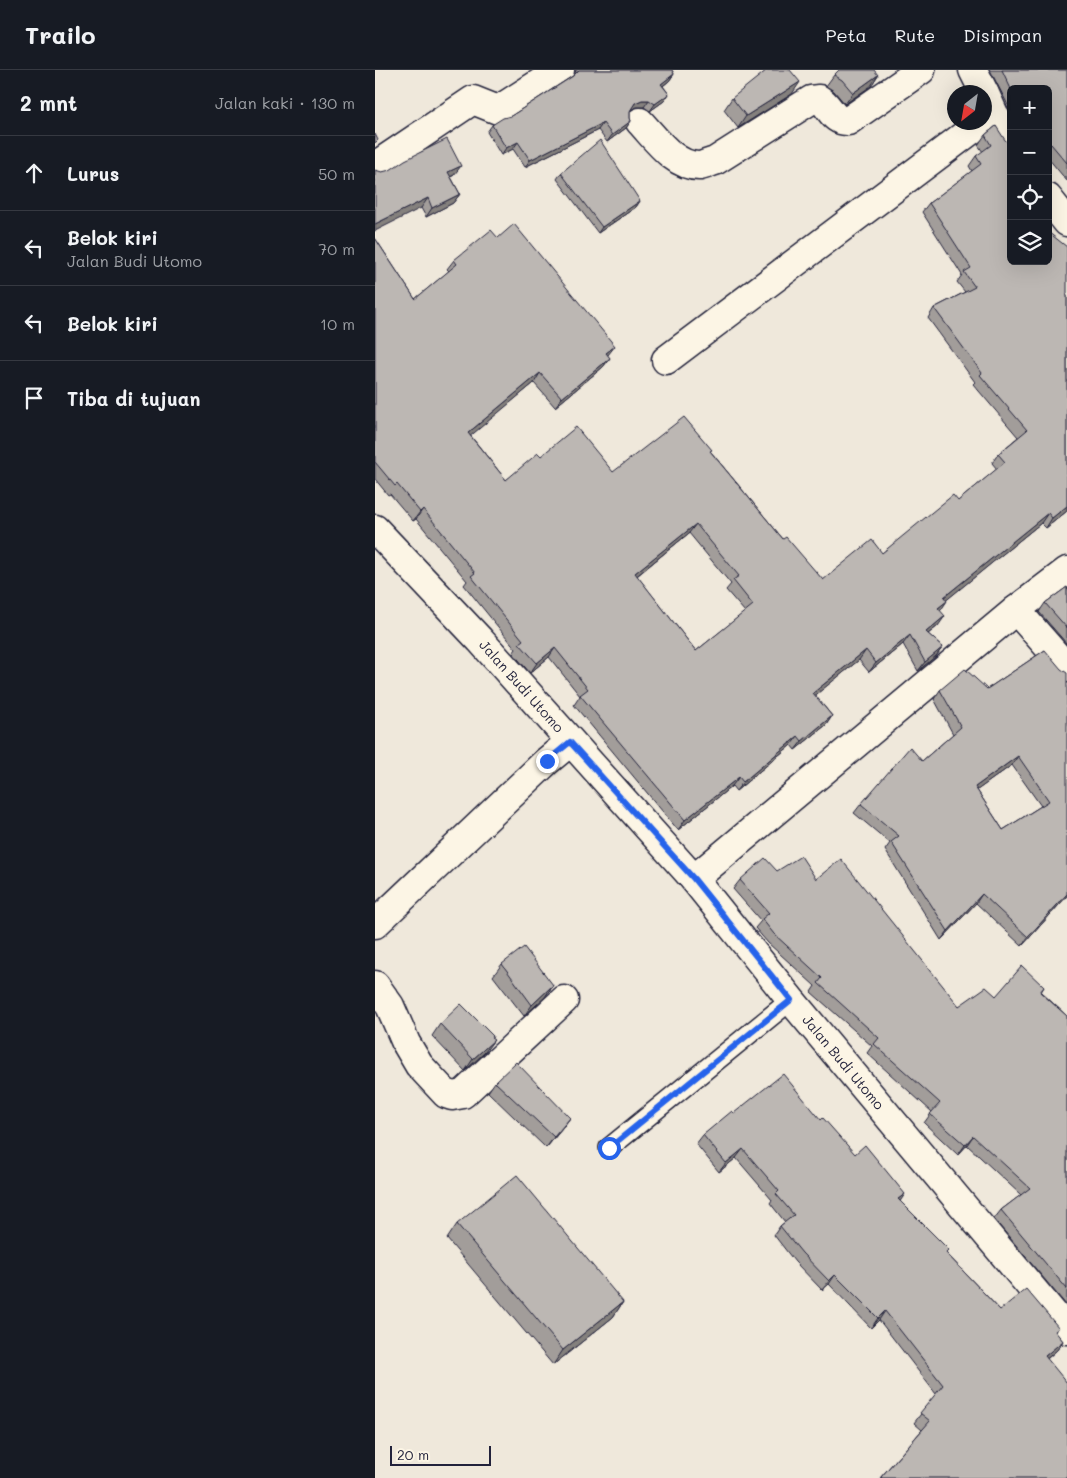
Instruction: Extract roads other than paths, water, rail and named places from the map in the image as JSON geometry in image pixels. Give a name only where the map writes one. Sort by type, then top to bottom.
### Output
[{"type":"street","points":[[375,166],[473,100],[498,110],[560,70]]},
{"type":"street","points":[[641,122],[664,148],[676,158],[691,165],[702,166],[715,161],[811,100],[819,99],[841,121],[848,121],[921,70]]},
{"type":"street","points":[[973,70],[978,85]]},
{"type":"street","points":[[992,117],[1007,136]]},
{"type":"street","points":[[665,360],[959,130]]},
{"type":"street","points":[[1052,203],[1067,222]]},
{"type":"street","name":"Jalan Budi Utomo","points":[[375,529],[479,640],[694,879],[791,1000],[1067,1330]]},
{"type":"street","points":[[694,879],[1016,610],[1067,571]]},
{"type":"street","points":[[1016,610],[1067,668]]},
{"type":"street","points":[[375,924],[547,761],[570,742]]},
{"type":"street","points":[[375,985],[390,1006],[406,1043],[419,1065],[441,1090],[453,1096],[463,1094],[564,1000]]},
{"type":"lane","points":[[609,1148],[791,1000]]}]
